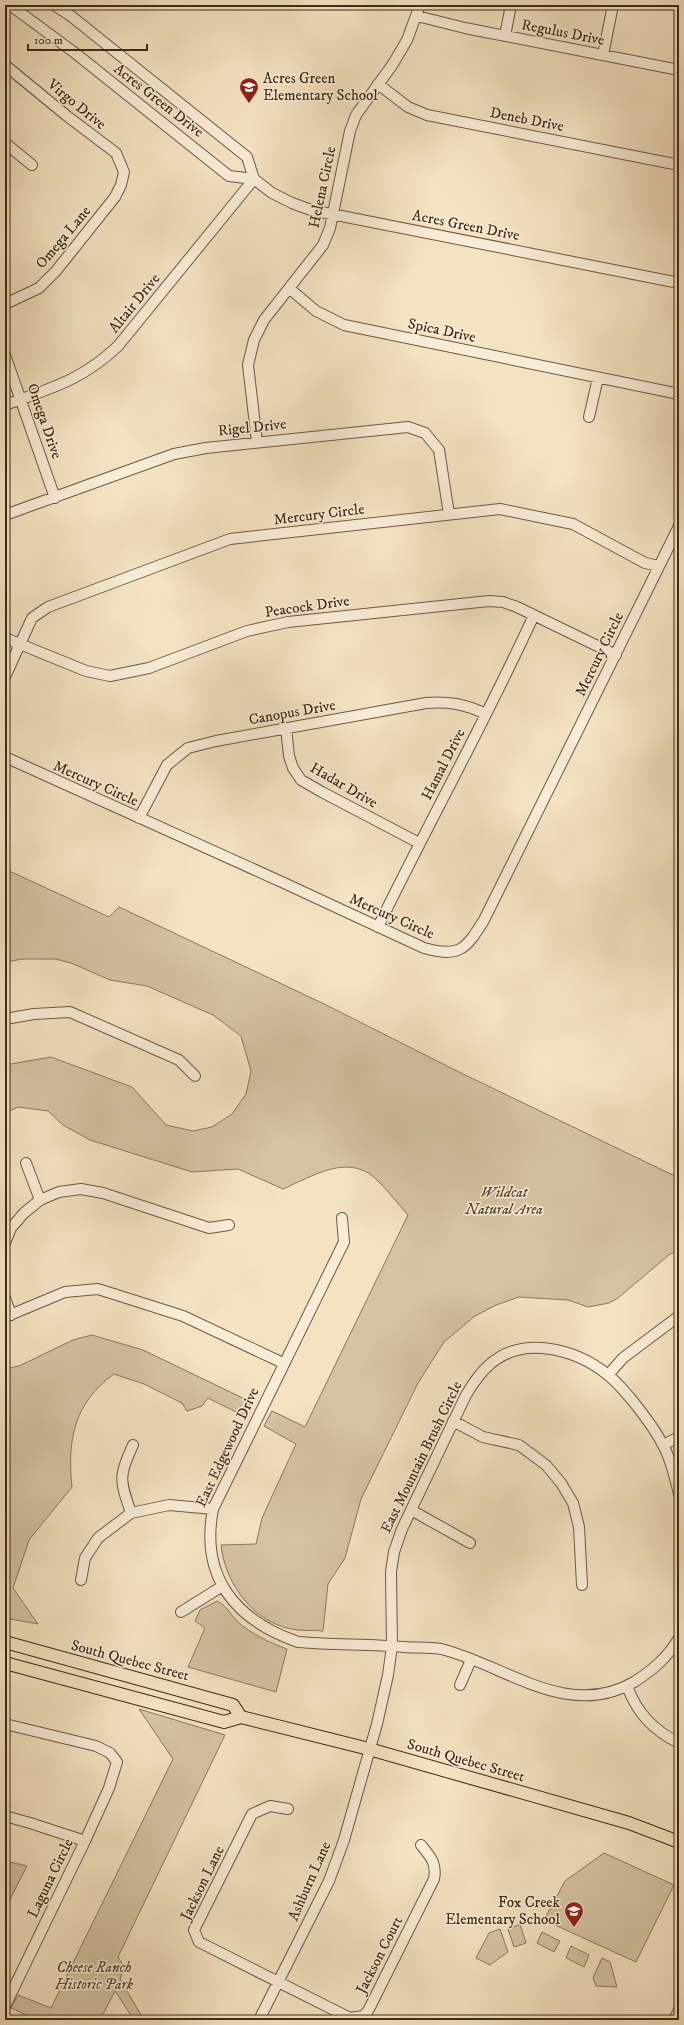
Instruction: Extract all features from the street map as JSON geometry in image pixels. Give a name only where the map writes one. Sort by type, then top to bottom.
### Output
[{"type":"main road","name":"South Quebec Street","points":[[5,1642],[234,1705],[241,1717]]},
{"type":"main road","name":"South Quebec Street","points":[[5,1663],[224,1722],[241,1717],[369,1749],[629,1823],[679,1842]]},
{"type":"street","name":"Acres Green Drive","points":[[10,5],[75,53],[229,176],[254,179],[272,193],[292,203],[333,214],[679,283]]},
{"type":"street","name":"Acres Green Drive","points":[[54,5],[71,16],[247,157],[254,179]]},
{"type":"street","name":"Helena Circle","points":[[257,442],[248,365],[251,348],[264,320],[323,245],[330,228],[350,131],[356,115],[407,40],[418,16],[420,5]]},
{"type":"street","points":[[506,36],[511,5]]},
{"type":"street","points":[[603,55],[613,5]]},
{"type":"street","name":"Regulus Drive","points":[[418,16],[465,28],[679,70]]},
{"type":"street","name":"Virgo Drive","points":[[5,65],[67,116],[116,153],[124,172]]},
{"type":"street","name":"Deneb Drive","points":[[378,84],[408,107],[427,115],[679,165]]},
{"type":"street","points":[[5,143],[32,165]]},
{"type":"street","name":"Omega Lane","points":[[5,304],[39,288],[56,271],[115,197],[121,186],[124,172]]},
{"type":"street","name":"Altair Drive","points":[[5,406],[72,380],[100,363],[118,346],[254,179]]},
{"type":"street","name":"Spica Drive","points":[[290,288],[316,311],[344,325],[679,394]]},
{"type":"street","name":"Omega Drive","points":[[5,355],[55,498]]},
{"type":"street","points":[[588,417],[598,378]]},
{"type":"street","name":"Rigel Drive","points":[[5,515],[174,454],[206,448],[257,442],[408,427],[425,433],[439,450],[449,514]]},
{"type":"street","name":"Mercury Circle","points":[[5,677],[32,618],[48,607],[230,539],[500,509],[573,524],[645,563],[659,566],[616,656],[484,920],[470,943],[453,952],[439,952],[424,948],[5,757]]},
{"type":"street","points":[[659,566],[679,526]]},
{"type":"street","name":"Peacock Drive","points":[[5,638],[86,671],[110,676],[149,668],[247,631],[288,622],[489,601],[503,602],[534,615],[616,656]]},
{"type":"street","name":"Hamal Drive","points":[[378,927],[419,843],[507,674],[534,615]]},
{"type":"street","name":"Canopus Drive","points":[[139,818],[167,765],[188,748],[286,728],[442,701],[471,706],[486,714]]},
{"type":"street","name":"Hadar Drive","points":[[286,728],[289,756],[293,768],[301,780],[419,843]]},
{"type":"street","points":[[5,1019],[34,1014],[70,1012],[179,1060],[195,1076]]},
{"type":"street","points":[[26,1163],[40,1200]]},
{"type":"street","points":[[5,1243],[11,1228],[24,1213],[40,1200],[59,1192],[81,1189],[103,1193],[209,1228],[229,1225]]},
{"type":"street","name":"East Edgewood Drive","points":[[342,1218],[344,1242],[213,1509],[210,1524],[210,1543],[214,1566],[221,1587],[246,1615],[279,1635],[298,1642],[392,1646]]},
{"type":"street","points":[[5,1298],[8,1316],[65,1292],[98,1289],[183,1316],[283,1364]]},
{"type":"street","points":[[608,1376],[623,1358],[679,1316]]},
{"type":"street","name":"East Mountain Brush Circle","points":[[369,1749],[377,1724],[388,1675],[392,1646],[390,1572],[394,1552],[411,1510],[453,1421],[476,1379],[489,1365],[521,1348],[538,1347],[564,1352],[584,1360],[608,1376],[650,1424],[663,1445],[679,1494]]},
{"type":"street","points":[[453,1421],[483,1437],[519,1445],[546,1465],[561,1483],[573,1503],[579,1526],[582,1585]]},
{"type":"street","points":[[663,1445],[679,1437]]},
{"type":"street","points":[[131,1513],[121,1482],[122,1468],[132,1445]]},
{"type":"street","points":[[81,1580],[85,1558],[98,1538],[131,1513],[169,1505],[213,1509]]},
{"type":"street","points":[[411,1510],[470,1543]]},
{"type":"street","points":[[181,1612],[221,1587]]},
{"type":"street","points":[[392,1646],[440,1649],[542,1689],[568,1695],[609,1692],[627,1686],[657,1667],[670,1653],[679,1638]]},
{"type":"street","points":[[460,1685],[471,1660]]},
{"type":"street","points":[[627,1686],[633,1703],[644,1718],[660,1733],[679,1743]]},
{"type":"street","name":"Laguna Circle","points":[[5,1724],[96,1746],[110,1753],[117,1762],[109,1788],[85,1841],[5,2006]]},
{"type":"street","name":"Ashburn Lane","points":[[259,2020],[329,1881],[344,1840],[369,1749]]},
{"type":"street","name":"Jackson Lane","points":[[278,1982],[199,1942],[194,1930],[252,1814],[270,1806],[288,1809]]},
{"type":"street","points":[[5,1816],[85,1841]]},
{"type":"street","name":"Jackson Court","points":[[278,1982],[346,2017],[357,2018],[363,2016],[368,2011],[434,1879],[436,1870],[433,1859],[421,1845]]},
{"type":"street","points":[[674,2020],[679,2010]]},
{"type":"green space","name":"Wildcat Natural Area","points":[[5,869],[109,917],[119,907],[322,1003],[459,1072],[679,1178],[679,1251],[670,1254],[618,1298],[609,1303],[588,1307],[568,1300],[519,1297],[496,1305],[475,1316],[444,1342],[418,1383],[361,1499],[345,1558],[328,1584],[323,1631],[298,1630],[283,1627],[269,1621],[256,1612],[245,1601],[229,1575],[221,1545],[256,1544],[262,1518],[296,1444],[264,1426],[272,1411],[305,1427],[408,1215],[375,1178],[364,1171],[353,1167],[341,1167],[329,1170],[283,1189],[238,1169],[192,1172],[90,1140],[63,1125],[48,1111],[18,1107],[5,1113],[5,1065],[51,1057],[132,1087],[166,1125],[193,1131],[212,1127],[232,1114],[246,1094],[251,1071],[241,1036],[213,1015],[147,986],[110,980],[71,963],[55,959],[23,959],[5,962]]},
{"type":"green space","points":[[92,1335],[143,1350],[251,1402],[244,1416],[208,1398],[202,1406],[187,1411],[182,1403],[144,1384],[114,1374],[101,1385],[90,1397],[76,1424],[71,1454],[72,1487],[29,1540],[13,1588],[38,1624],[5,1618],[5,1369],[19,1366],[73,1340]]},
{"type":"green space","points":[[217,1601],[248,1630],[267,1641],[287,1649],[276,1692],[188,1667],[205,1628],[195,1621],[200,1610]]},
{"type":"green space","name":"Cheese Ranch Historic Park","points":[[139,1709],[225,1735],[118,1957],[124,1967],[120,1979],[144,2020],[134,2020],[115,1991],[100,2020],[37,2020],[11,2008],[18,1995],[51,2008],[173,1759]]},
{"type":"green space","points":[[604,1853],[674,1885],[636,1962],[544,1920],[565,1881]]},
{"type":"green space","points":[[5,1861],[27,1866],[5,1909]]},
{"type":"green space","points":[[520,1924],[526,1943],[514,1947],[508,1929]]},
{"type":"green space","points":[[500,1929],[508,1952],[490,1965],[476,1958],[489,1933]]},
{"type":"green space","points":[[542,1932],[560,1941],[554,1952],[537,1943]]},
{"type":"green space","points":[[571,1946],[589,1955],[584,1967],[566,1958]]},
{"type":"green space","points":[[602,1958],[610,1962],[617,1987],[596,1986],[593,1978]]},
{"type":"place","name":"Acres Green Elementary School","points":[[249,104]]},
{"type":"place","name":"Fox Creek Elementary School","points":[[574,1928]]}]
